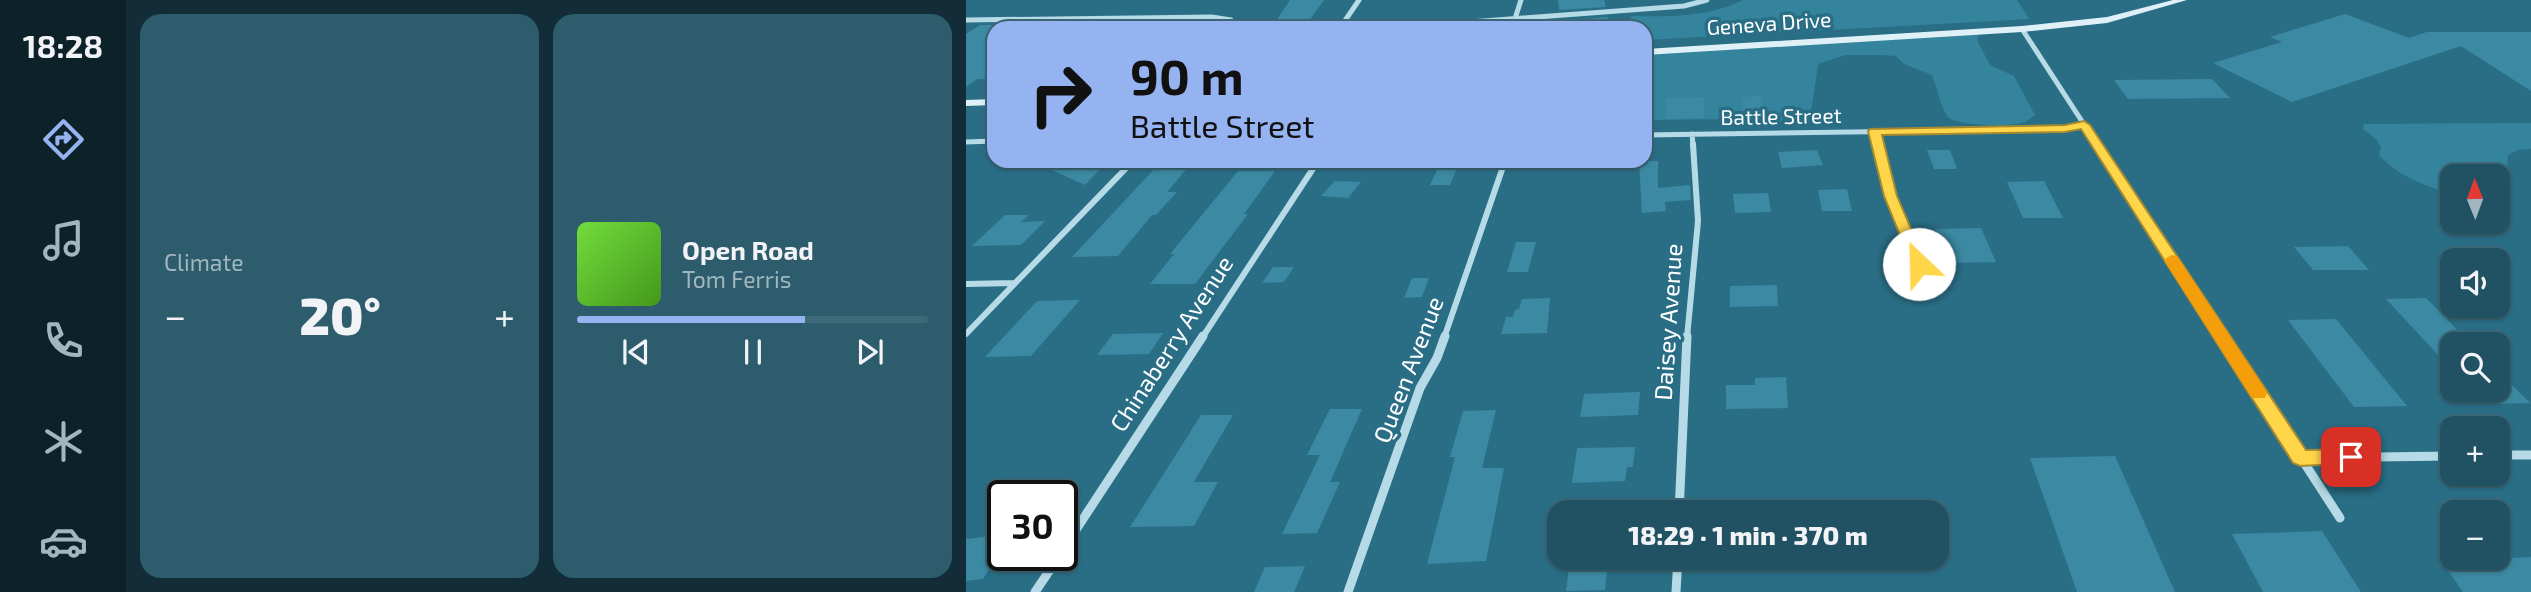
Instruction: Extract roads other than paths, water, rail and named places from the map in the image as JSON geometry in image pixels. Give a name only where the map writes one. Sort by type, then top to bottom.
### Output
[{"type":"main road","name":"Geneva Drive","points":[[1652,52],[2022,29],[2107,20],[2183,0]]},
{"type":"main road","points":[[966,103],[987,102]]},
{"type":"street","points":[[1344,21],[1359,0]]},
{"type":"street","points":[[1513,19],[1521,0]]},
{"type":"street","points":[[1486,21],[1684,6],[1707,0]]},
{"type":"street","points":[[966,20],[1212,17],[1232,21]]},
{"type":"street","points":[[2022,29],[2340,518]]},
{"type":"street","name":"Battle Street","points":[[1652,135],[2065,129],[2084,125]]},
{"type":"street","points":[[1874,131],[1891,196],[1919,264]]},
{"type":"street","name":"Daisey Avenue","points":[[1680,500],[1685,359],[1698,221],[1698,189],[1692,134]]},
{"type":"street","points":[[966,142],[987,141]]},
{"type":"street","points":[[966,334],[1126,168]]},
{"type":"street","name":"Chinaberry Avenue","points":[[1078,527],[1313,168]]},
{"type":"street","name":"Queen Avenue","points":[[1348,592],[1420,388],[1437,358],[1503,168]]},
{"type":"street","points":[[966,284],[1016,283]]},
{"type":"street","points":[[2510,455],[2531,454]]},
{"type":"street","points":[[2300,458],[2440,456]]},
{"type":"street","points":[[1676,592],[1677,570]]},
{"type":"street","name":"Chinaberry Avenue","points":[[1035,592],[1049,571]]}]
